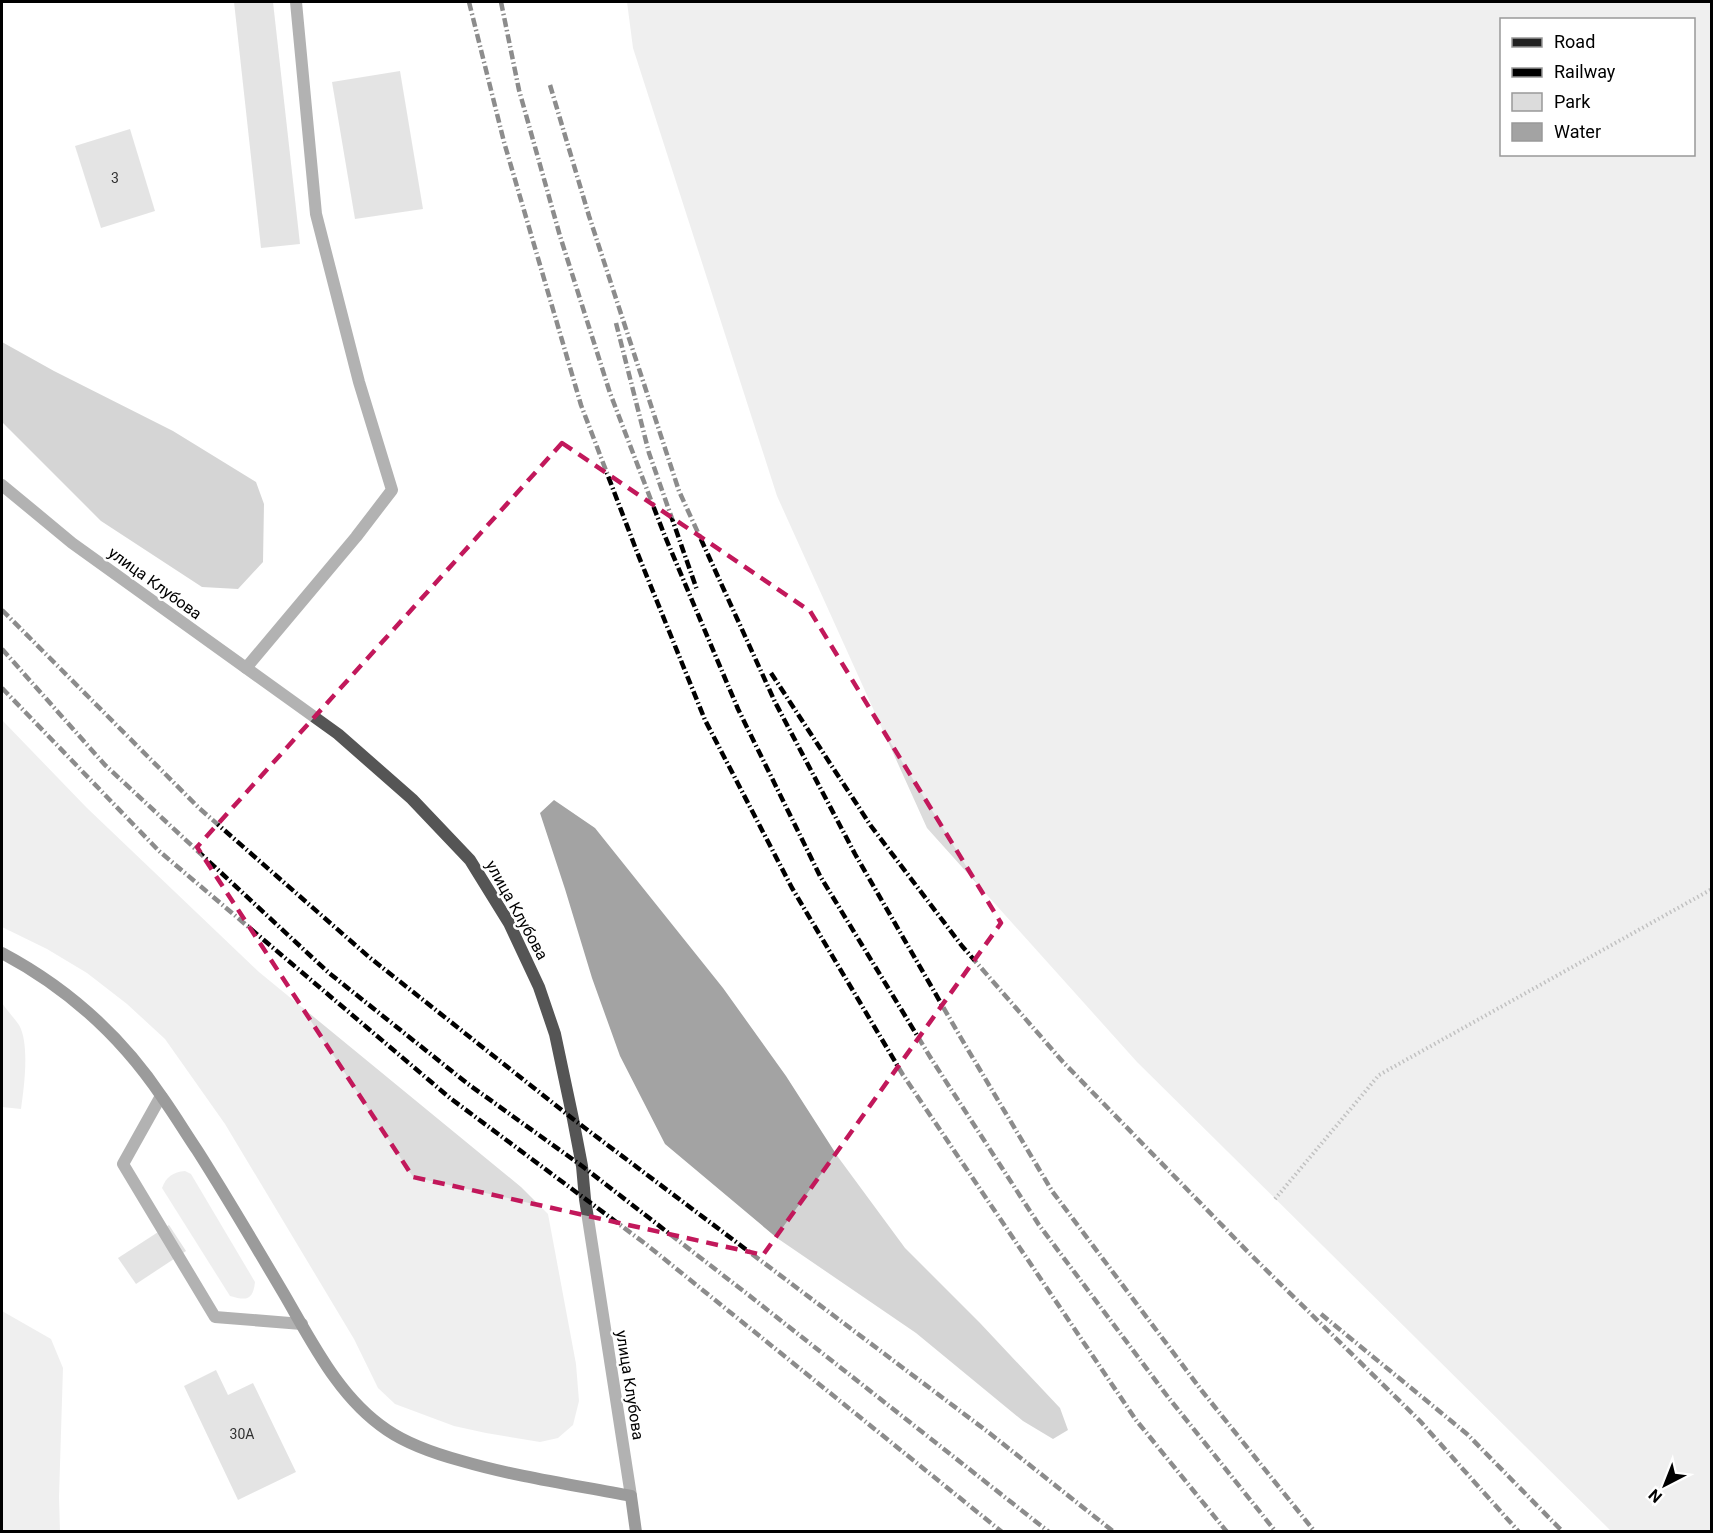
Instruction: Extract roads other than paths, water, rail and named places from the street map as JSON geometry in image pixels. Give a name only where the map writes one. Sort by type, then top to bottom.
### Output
[{"type":"main road","points":[[2,953],[43,977],[83,1008],[116,1038],[161,1096],[230,1203],[333,1374],[375,1422],[406,1441],[448,1457],[503,1472],[631,1496]]},
{"type":"main road","name":"улица Клубова","points":[[631,1496],[636,1532]]},
{"type":"street","points":[[246,668],[392,490],[359,382],[316,214],[296,2]]},
{"type":"street","name":"улица Клубова","points":[[2,485],[72,543],[338,734],[412,799],[470,860],[509,923],[539,987],[555,1034],[582,1166],[585,1199],[631,1496]]},
{"type":"street","points":[[161,1096],[123,1164],[215,1317],[302,1324]]},
{"type":"water","points":[[2,342],[173,431],[256,482],[264,504],[263,562],[238,589],[202,587],[101,521],[2,422]]},
{"type":"water","points":[[554,800],[595,828],[723,988],[786,1076],[838,1157],[905,1248],[1060,1408],[1068,1430],[1053,1439],[1023,1421],[916,1333],[777,1238],[665,1144],[620,1056],[592,978],[540,813]]},
{"type":"railway","points":[[469,2],[504,142],[581,405],[705,720],[792,888],[903,1075],[1136,1420],[1227,1532]]},
{"type":"railway","points":[[501,2],[519,90],[560,236],[610,393],[664,534],[738,709],[820,876],[932,1060],[1039,1225],[1168,1397],[1276,1532]]},
{"type":"railway","points":[[550,85],[589,216],[679,491],[775,702],[855,854],[1052,1191],[1202,1391],[1315,1532]]},
{"type":"railway","points":[[616,323],[649,453],[697,590]]},
{"type":"railway","points":[[2,610],[199,808],[369,957],[573,1119],[988,1432],[1114,1532]]},
{"type":"railway","points":[[2,649],[105,765],[329,973],[468,1084],[582,1166],[746,1293],[1049,1532]]},
{"type":"railway","points":[[771,673],[871,826],[962,946],[1063,1062],[1252,1256],[1420,1421],[1519,1532]]},
{"type":"railway","points":[[2,688],[159,851],[450,1098],[647,1245],[1002,1532]]},
{"type":"railway","points":[[1321,1314],[1467,1434],[1563,1532]]}]
